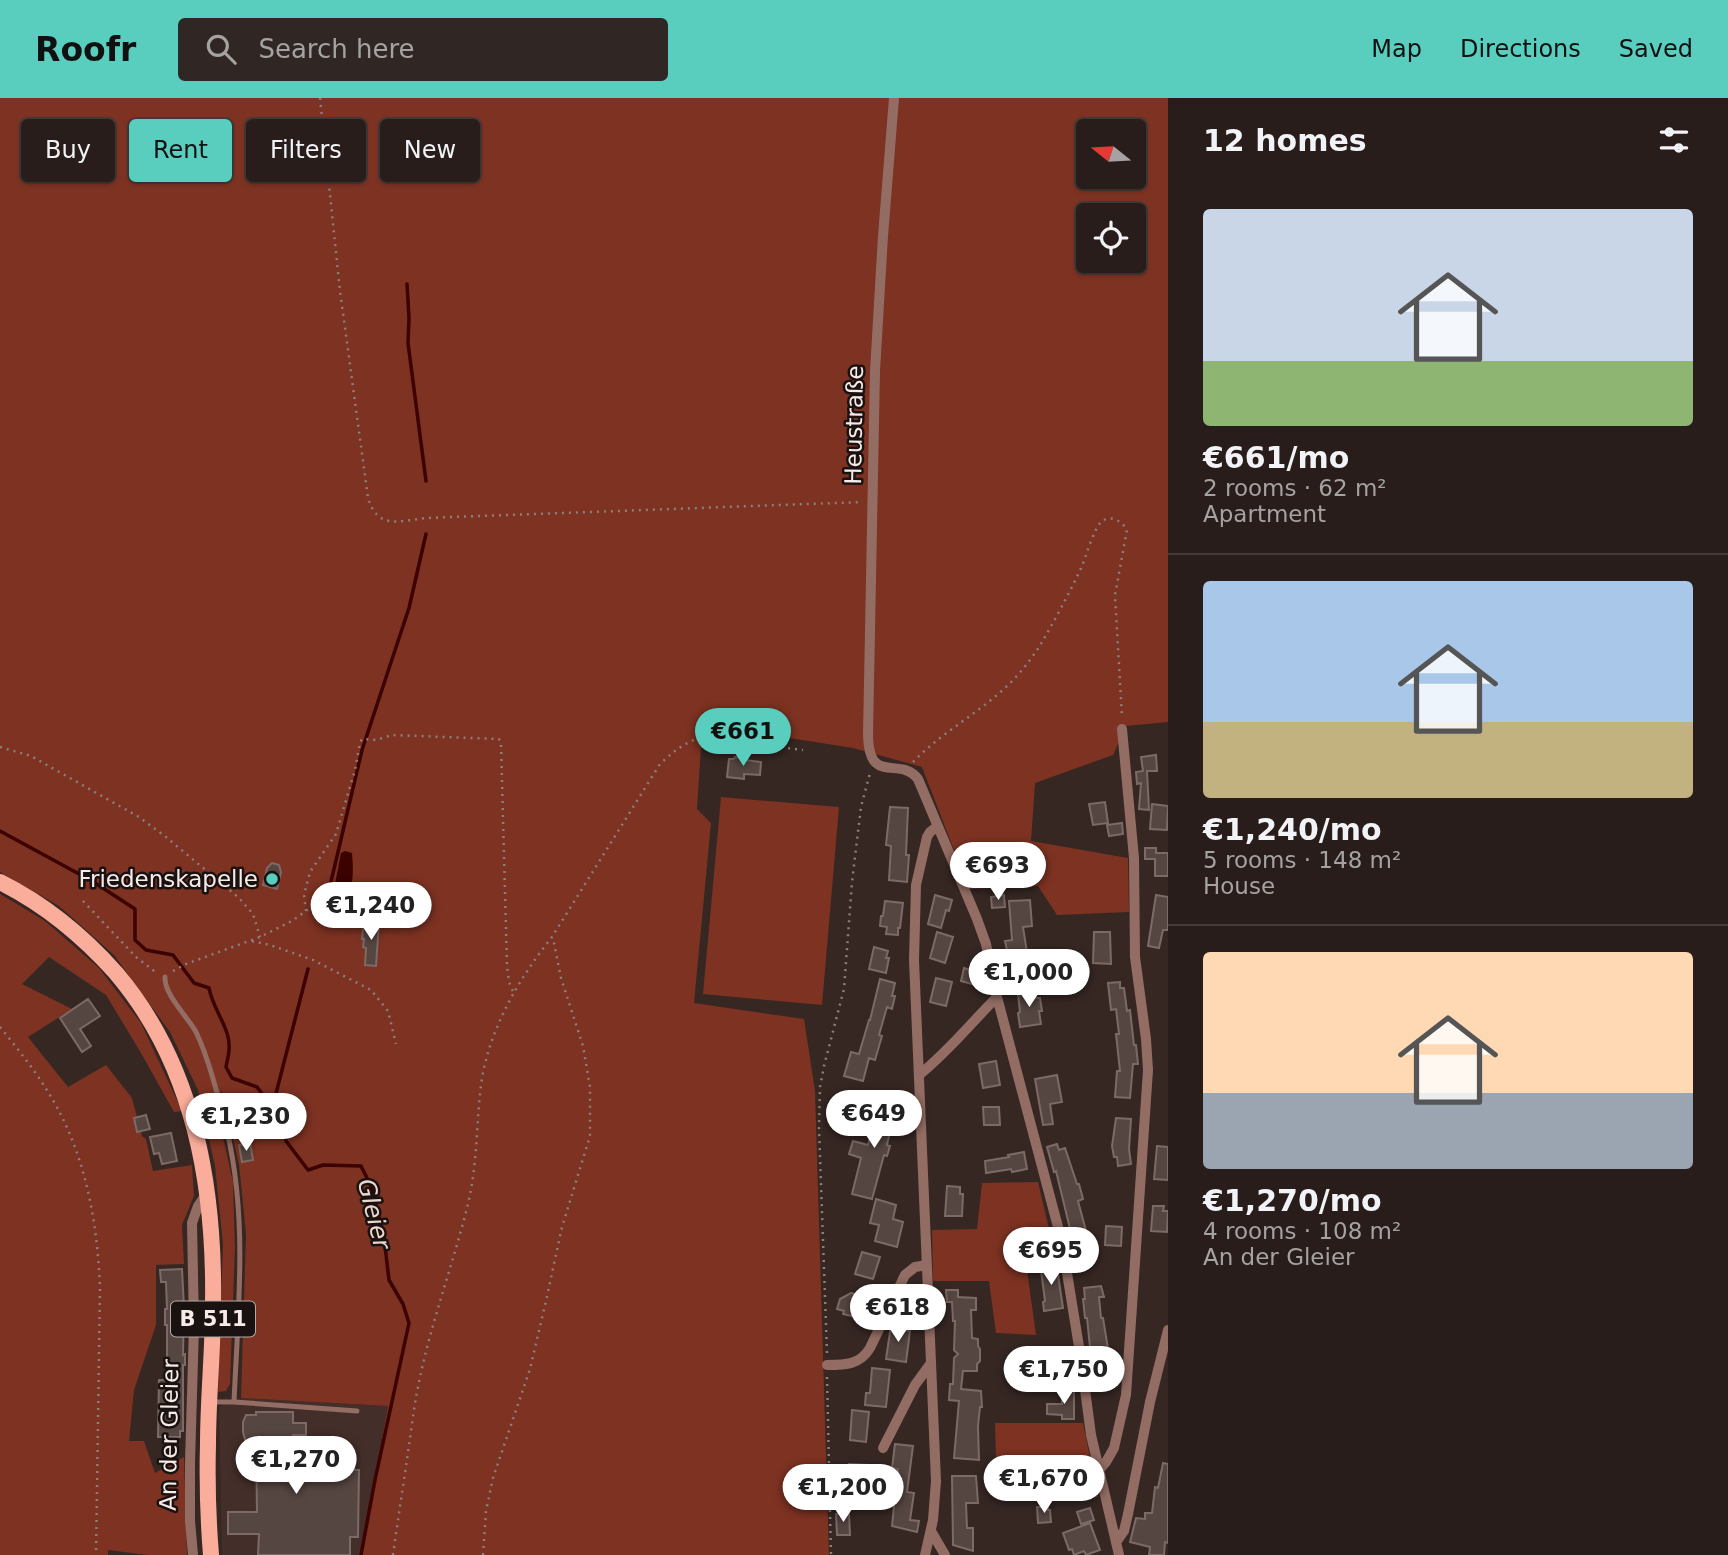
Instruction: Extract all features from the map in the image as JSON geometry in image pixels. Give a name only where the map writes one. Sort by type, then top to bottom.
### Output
[{"type":"main road","name":"An der Gleier","points":[[0,882],[66,925],[109,965],[154,1027],[182,1085],[199,1144],[212,1242],[213,1304],[208,1443],[211,1555]]},
{"type":"street","name":"Heustraße","points":[[871,757],[869,721],[875,372],[894,98]]},
{"type":"street","points":[[1100,1469],[1114,1448],[1126,1395],[1148,1070],[1135,949],[1134,850],[1122,729]]},
{"type":"street","points":[[871,757],[886,768],[906,769],[918,779],[982,931],[1062,1242],[1082,1359],[1091,1435],[1119,1555]]},
{"type":"street","points":[[925,1555],[935,1506],[936,1481],[914,960],[916,885],[927,837],[938,826]]},
{"type":"street","points":[[919,1075],[936,1062],[974,1019],[998,997]]},
{"type":"street","name":"An der Gleier","points":[[192,1555],[192,1223],[198,1206],[207,1193]]},
{"type":"street","points":[[827,1365],[851,1363],[864,1357],[905,1275],[915,1267],[927,1265]]},
{"type":"street","points":[[1117,1541],[1124,1531],[1150,1402],[1168,1330]]},
{"type":"street","points":[[883,1448],[915,1384],[931,1363]]},
{"type":"street","points":[[930,1531],[945,1555]]},
{"type":"lane","points":[[164,977],[166,988],[196,1032],[225,1120],[236,1174],[240,1248],[234,1402]]},
{"type":"lane","points":[[210,1402],[357,1411]]},
{"type":"path","points":[[320,98],[340,291],[368,498],[372,511],[379,518],[390,522],[426,518],[873,502]]},
{"type":"path","points":[[906,769],[925,750],[998,695],[1024,668],[1042,642],[1069,592],[1097,528],[1109,519],[1118,520],[1127,530],[1115,594],[1122,729]]},
{"type":"path","points":[[306,911],[304,895],[310,872],[336,834],[362,740],[376,740],[392,735],[499,739],[507,966],[514,994]]},
{"type":"path","points":[[393,1555],[418,1387],[469,1200],[476,1156],[482,1079],[496,1029],[533,962],[552,937],[660,764],[673,751],[687,742],[707,736],[803,750]]},
{"type":"path","points":[[0,747],[31,756],[139,817],[239,898],[253,914],[260,937]]},
{"type":"path","points":[[831,1555],[820,1087],[844,989],[852,882],[861,807],[871,757]]},
{"type":"path","points":[[83,901],[136,957],[164,977]]},
{"type":"path","points":[[178,967],[260,937],[292,921],[317,903],[341,902],[362,908]]},
{"type":"path","points":[[483,1555],[486,1511],[493,1478],[530,1368],[562,1227],[590,1136],[590,1087],[583,1046],[561,978],[552,937]]},
{"type":"path","points":[[248,941],[270,944],[313,960],[371,990],[388,1011],[396,1044]]},
{"type":"path","points":[[0,1027],[27,1060],[55,1104],[77,1153],[91,1202],[100,1287],[96,1555]]},
{"type":"shaded area","points":[[0,98],[1168,98],[1168,722],[1126,726],[1113,755],[1035,783],[1031,841],[1128,858],[1129,912],[1057,915],[1038,886],[969,889],[922,767],[853,748],[738,730],[702,732],[697,809],[711,823],[694,1003],[804,1019],[815,1091],[829,1555],[361,1555],[388,1406],[241,1398],[246,1234],[239,1164],[222,1091],[214,1097],[233,1182],[235,1247],[230,1384],[226,1391],[218,1392],[223,1244],[215,1166],[198,1090],[170,1032],[114,955],[59,906],[0,872]]},
{"type":"shaded area","points":[[721,797],[839,807],[822,1005],[703,994]]},
{"type":"shaded area","points":[[341,853],[352,853],[352,881],[346,895],[340,895],[334,892],[334,889]]},
{"type":"shaded area","points":[[0,894],[45,921],[99,968],[141,1023],[182,1111],[174,1112],[106,995],[49,957],[22,984],[72,1009],[28,1037],[68,1087],[106,1065],[132,1098],[142,1136],[146,1139],[153,1171],[192,1165],[194,1196],[182,1225],[184,1264],[156,1265],[156,1325],[134,1390],[129,1441],[144,1441],[155,1473],[184,1457],[187,1555],[148,1555],[108,1550],[108,1555],[0,1555]]},
{"type":"shaded area","points":[[1038,1182],[1054,1250],[1025,1255],[1036,1335],[996,1333],[989,1281],[933,1281],[932,1230],[977,1229],[982,1183]]},
{"type":"shaded area","points":[[241,1398],[388,1406],[361,1555],[222,1555],[219,1407]]},
{"type":"shaded area","points":[[995,1423],[1083,1423],[1098,1497],[997,1496]]},
{"type":"building","points":[[1156,755],[1157,771],[1147,771],[1149,810],[1139,809],[1141,783],[1137,784],[1136,772],[1143,771],[1141,757]]},
{"type":"building","points":[[735,757],[761,762],[760,775],[744,774],[744,779],[727,777],[729,759]]},
{"type":"building","points":[[1105,802],[1108,823],[1093,825],[1089,804]]},
{"type":"building","points":[[1152,804],[1168,806],[1167,830],[1150,829]]},
{"type":"building","points":[[890,807],[908,808],[907,882],[889,880],[891,846],[886,845]]},
{"type":"building","points":[[1122,823],[1123,834],[1109,836],[1107,825]]},
{"type":"building","points":[[1145,848],[1156,848],[1156,853],[1168,853],[1168,876],[1155,876],[1155,859],[1145,859]]},
{"type":"building","name":"Friedenskapelle","points":[[272,863],[279,865],[281,872],[277,889],[263,885],[267,868]]},
{"type":"building","points":[[935,895],[952,900],[941,928],[928,924]]},
{"type":"building","points":[[1004,895],[1005,907],[992,908],[991,897]]},
{"type":"building","points":[[1156,895],[1168,897],[1168,930],[1163,930],[1159,948],[1148,946]]},
{"type":"building","points":[[1030,900],[1032,926],[1023,927],[1028,959],[1035,958],[1037,969],[1012,973],[1005,941],[1012,940],[1009,901]]},
{"type":"building","points":[[885,901],[903,903],[898,935],[886,934],[887,927],[880,926]]},
{"type":"building","points":[[364,920],[379,922],[376,966],[365,965],[366,948],[363,947],[362,939]]},
{"type":"building","points":[[937,932],[953,937],[945,963],[930,958]]},
{"type":"building","points":[[1094,932],[1110,932],[1111,964],[1093,963]]},
{"type":"building","points":[[874,947],[888,951],[886,973],[869,969]]},
{"type":"building","points":[[964,968],[976,972],[972,984],[961,981]]},
{"type":"building","points":[[936,978],[952,982],[946,1006],[930,1002]]},
{"type":"building","points":[[880,979],[895,983],[892,996],[895,996],[892,1009],[887,1007],[875,1060],[869,1058],[863,1081],[844,1076],[851,1052],[859,1054]]},
{"type":"building","points":[[1120,982],[1120,988],[1124,988],[1127,1011],[1130,1010],[1138,1064],[1133,1064],[1130,1098],[1115,1097],[1117,1071],[1120,1071],[1116,1034],[1119,1034],[1116,1009],[1111,1010],[1108,983]]},
{"type":"building","points":[[1035,991],[1036,998],[1040,998],[1041,1024],[1020,1027],[1018,994]]},
{"type":"building","points":[[88,999],[100,1016],[80,1029],[91,1046],[82,1052],[60,1018]]},
{"type":"building","points":[[996,1061],[1000,1085],[983,1088],[979,1064]]},
{"type":"building","points":[[1057,1075],[1062,1102],[1050,1104],[1053,1124],[1043,1125],[1035,1079]]},
{"type":"building","points":[[882,1097],[899,1102],[888,1140],[887,1145],[890,1146],[887,1156],[884,1155],[872,1199],[852,1194],[861,1158],[849,1154],[853,1141],[868,1145]]},
{"type":"building","points":[[983,1107],[999,1107],[1000,1125],[984,1125]]},
{"type":"building","points":[[146,1115],[150,1129],[137,1132],[134,1118]]},
{"type":"building","points":[[1116,1118],[1131,1119],[1131,1164],[1118,1166],[1117,1157],[1114,1157],[1112,1146]]},
{"type":"building","points":[[171,1133],[177,1161],[162,1164],[159,1153],[154,1154],[150,1137]]},
{"type":"building","points":[[250,1143],[253,1160],[242,1162],[239,1145]]},
{"type":"building","points":[[1057,1144],[1059,1150],[1065,1148],[1083,1199],[1078,1201],[1089,1242],[1078,1245],[1075,1236],[1072,1237],[1056,1171],[1054,1172],[1047,1147]]},
{"type":"building","points":[[1157,1146],[1168,1147],[1168,1180],[1154,1179]]},
{"type":"building","points":[[1024,1152],[1027,1169],[986,1173],[985,1161]]},
{"type":"building","points":[[947,1186],[960,1187],[960,1194],[963,1194],[962,1216],[945,1216]]},
{"type":"building","points":[[876,1199],[896,1205],[893,1219],[903,1222],[897,1247],[875,1241],[879,1225],[870,1223]]},
{"type":"building","points":[[1153,1206],[1164,1206],[1163,1211],[1168,1211],[1167,1232],[1151,1231]]},
{"type":"building","points":[[1106,1226],[1122,1227],[1121,1246],[1105,1245]]},
{"type":"building","points":[[862,1252],[880,1257],[873,1279],[855,1274]]},
{"type":"building","points":[[1053,1261],[1054,1268],[1057,1268],[1063,1308],[1044,1311],[1040,1263]]},
{"type":"building","points":[[182,1269],[183,1355],[185,1354],[183,1431],[180,1431],[180,1437],[158,1437],[159,1380],[166,1380],[167,1372],[166,1282],[161,1282],[160,1270]]},
{"type":"building","points":[[1101,1286],[1104,1297],[1099,1297],[1101,1318],[1109,1355],[1091,1357],[1083,1299],[1084,1288]]},
{"type":"building","points":[[946,1290],[958,1290],[958,1297],[976,1298],[976,1310],[971,1310],[972,1338],[978,1339],[980,1361],[977,1371],[963,1371],[961,1389],[981,1391],[979,1460],[954,1458],[959,1401],[949,1400],[954,1358],[958,1354],[954,1350],[955,1321],[952,1302],[947,1302]]},
{"type":"building","points":[[851,1293],[866,1297],[860,1318],[843,1314],[844,1311],[837,1309],[840,1299]]},
{"type":"building","points":[[891,1325],[910,1331],[906,1362],[886,1359]]},
{"type":"building","points":[[1043,1347],[1061,1349],[1057,1371],[1040,1368]]},
{"type":"building","points":[[1116,1365],[1117,1380],[1105,1381],[1103,1367]]},
{"type":"building","points":[[872,1368],[890,1370],[886,1407],[865,1405],[866,1393],[870,1393]]},
{"type":"building","points":[[1062,1389],[1074,1389],[1074,1419],[1062,1419],[1062,1415],[1047,1414],[1047,1404],[1062,1404]]},
{"type":"building","points":[[852,1410],[869,1412],[866,1442],[850,1440]]},
{"type":"building","points":[[256,1412],[293,1412],[293,1423],[306,1423],[306,1435],[293,1435],[293,1469],[359,1470],[358,1537],[350,1537],[350,1555],[258,1555],[259,1534],[228,1534],[228,1512],[257,1512],[256,1443],[246,1443],[243,1432],[246,1415],[256,1415]]},
{"type":"building","points":[[895,1444],[913,1446],[907,1492],[914,1493],[910,1520],[919,1521],[917,1532],[892,1526],[894,1506],[888,1505],[890,1492],[895,1492],[898,1469],[892,1468]]},
{"type":"building","points":[[1163,1463],[1168,1464],[1168,1543],[1165,1542],[1164,1555],[1149,1555],[1150,1547],[1130,1542],[1136,1518],[1145,1519],[1145,1513],[1152,1513],[1155,1487],[1158,1488]]},
{"type":"building","points":[[849,1464],[868,1465],[865,1499],[854,1498],[855,1491],[844,1491]]},
{"type":"building","points":[[952,1476],[976,1476],[978,1503],[966,1503],[967,1528],[973,1528],[973,1551],[953,1545]]},
{"type":"building","points":[[1037,1507],[1048,1507],[1051,1522],[1038,1523]]},
{"type":"building","points":[[1090,1508],[1094,1520],[1081,1524],[1077,1512]]},
{"type":"building","points":[[849,1513],[850,1535],[837,1535],[836,1514]]},
{"type":"building","points":[[1090,1523],[1100,1550],[1086,1555],[1084,1551],[1074,1555],[1072,1549],[1069,1550],[1063,1533]]},
{"type":"waterway","points":[[407,284],[408,343],[426,481]]},
{"type":"waterway","points":[[330,886],[362,750],[409,608],[426,534]]},
{"type":"waterway","name":"Gleier","points":[[0,831],[92,881],[135,909],[135,940],[146,950],[173,955],[194,983],[209,988],[228,1038],[226,1067],[232,1078],[257,1087],[283,1122],[286,1141],[308,1170],[323,1165],[361,1166],[371,1186],[384,1237],[389,1280],[403,1304],[409,1323],[361,1555]]},
{"type":"waterway","points":[[272,1109],[308,969]]},
{"type":"place","name":"Friedenskapelle","points":[[272,879]]}]
